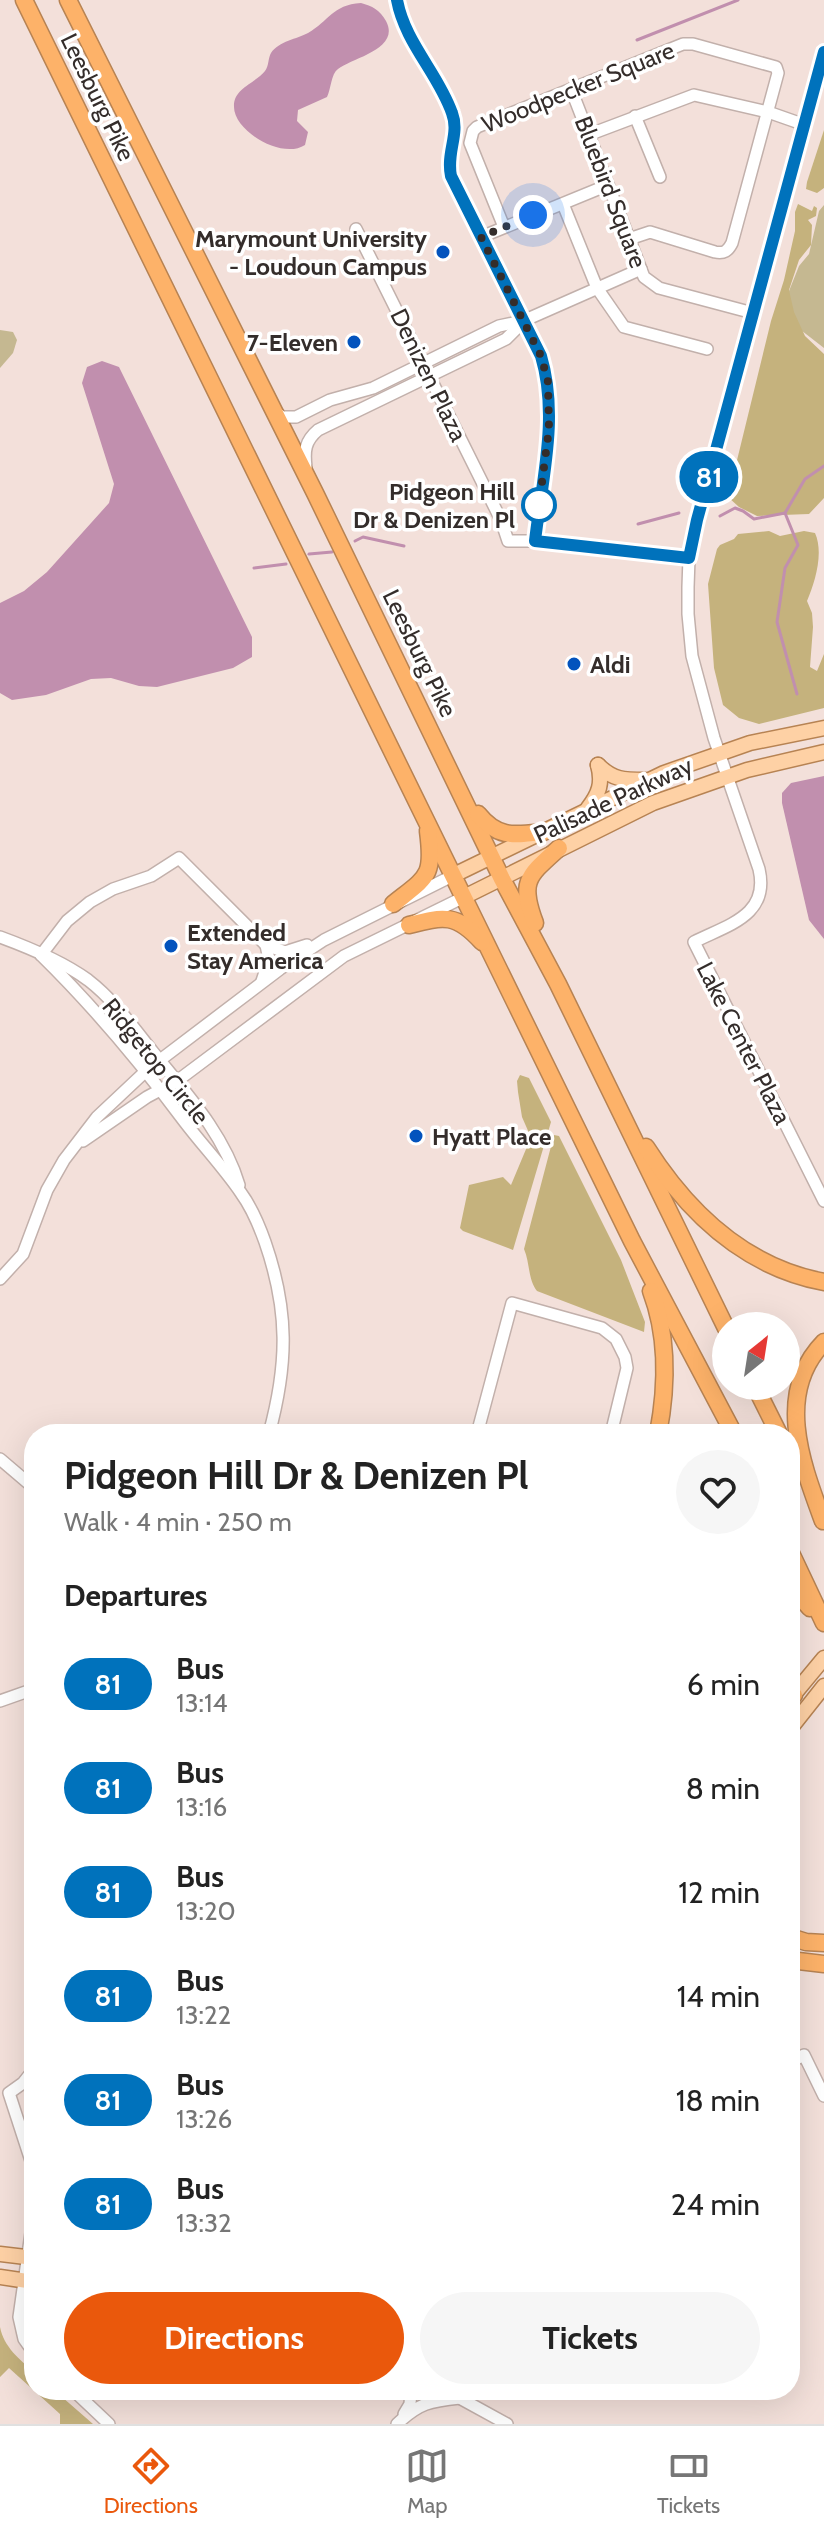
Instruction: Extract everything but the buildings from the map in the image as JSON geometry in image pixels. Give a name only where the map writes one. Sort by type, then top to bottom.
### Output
[{"type":"highway","name":"Leesburg Pike","points":[[24,0],[426,818]]},
{"type":"highway","name":"Leesburg Pike","points":[[68,0],[315,493],[502,879],[558,984],[718,1312]]},
{"type":"highway","points":[[464,796],[486,824],[494,829],[509,835],[544,832]]},
{"type":"highway","points":[[426,818],[632,1241],[729,1424]]},
{"type":"highway","points":[[393,904],[429,870],[431,859],[426,818]]},
{"type":"highway","points":[[558,984],[525,894],[535,869],[559,848]]},
{"type":"highway","points":[[409,925],[439,918],[454,919],[472,931],[491,953]]},
{"type":"highway","points":[[604,1079],[663,1173],[702,1219],[728,1240],[771,1265],[824,1282]]},
{"type":"highway","points":[[632,1241],[655,1302],[662,1331],[664,1372],[659,1424]]},
{"type":"highway","points":[[796,1424],[802,1376],[824,1342]]},
{"type":"highway","points":[[762,1400],[774,1424]]},
{"type":"highway","points":[[800,1453],[823,1523]]},
{"type":"highway","points":[[800,1476],[823,1523]]},
{"type":"highway","points":[[800,1572],[824,1624]]},
{"type":"highway","points":[[800,1596],[824,1624]]},
{"type":"highway","points":[[800,1940],[824,1943]]},
{"type":"highway","points":[[800,1961],[824,1964]]},
{"type":"main road","name":"Palisade Parkway","points":[[454,875],[648,780],[750,743],[824,728]]},
{"type":"main road","name":"Palisade Parkway","points":[[464,897],[653,803],[728,776],[824,752]]},
{"type":"main road","points":[[587,810],[600,788],[598,765],[620,780],[648,780]]},
{"type":"main road","points":[[800,1686],[823,1659]]},
{"type":"main road","points":[[800,1716],[824,1686]]},
{"type":"main road","points":[[0,2254],[24,2257]]},
{"type":"main road","points":[[0,2277],[24,2280]]},
{"type":"street","points":[[397,0],[401,21],[452,113],[455,130],[449,157],[451,176],[541,356],[550,395],[549,429],[535,541],[689,558]]},
{"type":"street","name":"Woodpecker Square","points":[[504,227],[470,143],[473,131],[484,122],[688,43],[776,67],[778,73],[768,112],[728,250],[715,252],[650,232],[629,239]]},
{"type":"street","points":[[728,776],[700,693],[692,656],[688,614],[689,558],[824,52]]},
{"type":"street","name":"Bluebird Square","points":[[571,89],[644,277],[655,287],[753,313]]},
{"type":"street","points":[[588,135],[694,95],[768,112],[805,125]]},
{"type":"street","points":[[635,116],[660,177]]},
{"type":"street","points":[[481,237],[608,185]]},
{"type":"street","points":[[563,204],[597,288],[624,327],[707,349]]},
{"type":"street","name":"Denizen Plaza","points":[[356,229],[501,520],[508,541],[535,541]]},
{"type":"street","points":[[273,409],[282,417],[296,417],[330,400],[373,388],[499,326],[523,321],[641,269]]},
{"type":"street","points":[[315,493],[305,456],[305,448],[313,435],[506,339],[523,321]]},
{"type":"street","name":"Lake Center Plaza","points":[[728,776],[759,869],[760,898],[749,913],[694,942],[824,1201]]},
{"type":"street","points":[[41,955],[67,921],[90,902],[113,889],[151,876],[179,858],[266,945],[285,952],[324,940]]},
{"type":"street","points":[[0,1279],[23,1254],[54,1175],[97,1117],[147,1070],[324,940],[454,875]]},
{"type":"street","points":[[76,1145],[177,1081],[344,956],[464,897]]},
{"type":"street","name":"Ridgetop Circle","points":[[0,937],[63,964],[114,1003],[177,1081],[232,1161],[242,1193],[260,1229],[281,1299],[284,1334],[278,1402],[272,1424]]},
{"type":"street","points":[[260,985],[268,965],[266,945]]},
{"type":"street","name":"Ridgetop Circle","points":[[41,955],[147,1070],[242,1193]]},
{"type":"street","points":[[480,1424],[512,1303],[602,1328],[616,1339],[627,1368],[613,1424]]},
{"type":"street","points":[[0,1459],[24,1479]]},
{"type":"street","points":[[0,1701],[24,1693]]},
{"type":"street","points":[[800,2057],[804,2055],[824,2096]]},
{"type":"street","points":[[24,2082],[9,2093],[24,2139]]},
{"type":"street","points":[[24,2305],[20,2325],[24,2339]]},
{"type":"street","points":[[84,2400],[109,2424]]},
{"type":"street","points":[[399,2423],[410,2400]]},
{"type":"street","points":[[399,2423],[413,2409],[425,2403],[446,2400]]},
{"type":"street","points":[[464,2400],[507,2424]]},
{"type":"shaded area","points":[[361,3],[384,17],[389,31],[387,39],[373,51],[338,69],[327,97],[298,110],[297,121],[308,132],[305,145],[284,149],[250,134],[236,116],[235,100],[241,90],[265,71],[274,49],[308,33],[337,10]]},
{"type":"shaded area","points":[[824,130],[824,188],[817,193],[806,189]]},
{"type":"shaded area","points":[[798,204],[812,211],[814,206],[817,208],[816,216],[808,220],[812,225],[811,245],[799,260],[789,290],[794,312],[805,336],[824,354],[824,498],[809,514],[757,516],[728,497],[784,280]]},
{"type":"shaded area","points":[[824,205],[824,348],[797,327],[787,296],[799,266],[809,254],[819,211]]},
{"type":"shaded area","points":[[0,330],[13,332],[17,340],[13,353],[0,368]]},
{"type":"shaded area","points":[[102,361],[119,367],[252,637],[252,657],[233,668],[157,687],[139,686],[111,678],[91,679],[46,695],[12,700],[0,693],[0,603],[24,591],[47,572],[109,503],[114,484],[82,383],[87,367]]},
{"type":"shaded area","points":[[769,531],[780,536],[804,531],[815,533],[818,541],[817,567],[807,601],[813,627],[810,667],[817,671],[824,654],[824,708],[759,724],[739,718],[723,705],[714,668],[708,584],[720,545],[738,534]]},
{"type":"shaded area","points":[[824,776],[824,939],[809,920],[782,793],[791,783]]},
{"type":"shaded area","points":[[520,1075],[529,1078],[551,1122],[513,1250],[460,1228],[469,1185],[503,1177],[511,1185],[529,1142],[518,1092]]},
{"type":"shaded area","points":[[554,1135],[559,1136],[621,1260],[645,1322],[644,1332],[537,1291],[534,1287],[524,1249]]},
{"type":"shaded area","points":[[0,2327],[9,2347],[24,2363],[24,2382],[9,2368],[0,2377]]},
{"type":"shaded area","points":[[44,2400],[65,2400],[93,2424],[60,2424],[60,2414]]},
{"type":"waterway","points":[[637,40],[738,0]]},
{"type":"waterway","points":[[720,516],[735,508],[754,519],[785,513],[805,479],[824,466]]},
{"type":"waterway","points":[[638,524],[679,513]]},
{"type":"waterway","points":[[785,513],[798,545],[785,568],[777,622],[797,694]]},
{"type":"waterway","points":[[355,541],[363,537],[404,546]]},
{"type":"waterway","points":[[309,554],[332,552]]},
{"type":"waterway","points":[[254,568],[286,564]]},
{"type":"bus line","name":"81","points":[[397,0],[401,21],[448,102],[455,122],[449,157],[451,176],[545,369],[550,395],[549,429],[535,541],[689,558],[824,52]]},
{"type":"place","name":"Marymount University - Loudoun Campus","points":[[443,252]]},
{"type":"place","name":"7-Eleven","points":[[354,342]]},
{"type":"place","name":"Pidgeon Hill Dr & Denizen Pl","points":[[539,505]]},
{"type":"place","name":"Aldi","points":[[574,664]]},
{"type":"place","name":"Extended Stay America","points":[[171,946]]},
{"type":"place","name":"Hyatt Place","points":[[416,1136]]},
{"type":"route","points":[[533,215],[481,237],[541,356],[548,382],[549,429],[539,505]]}]
